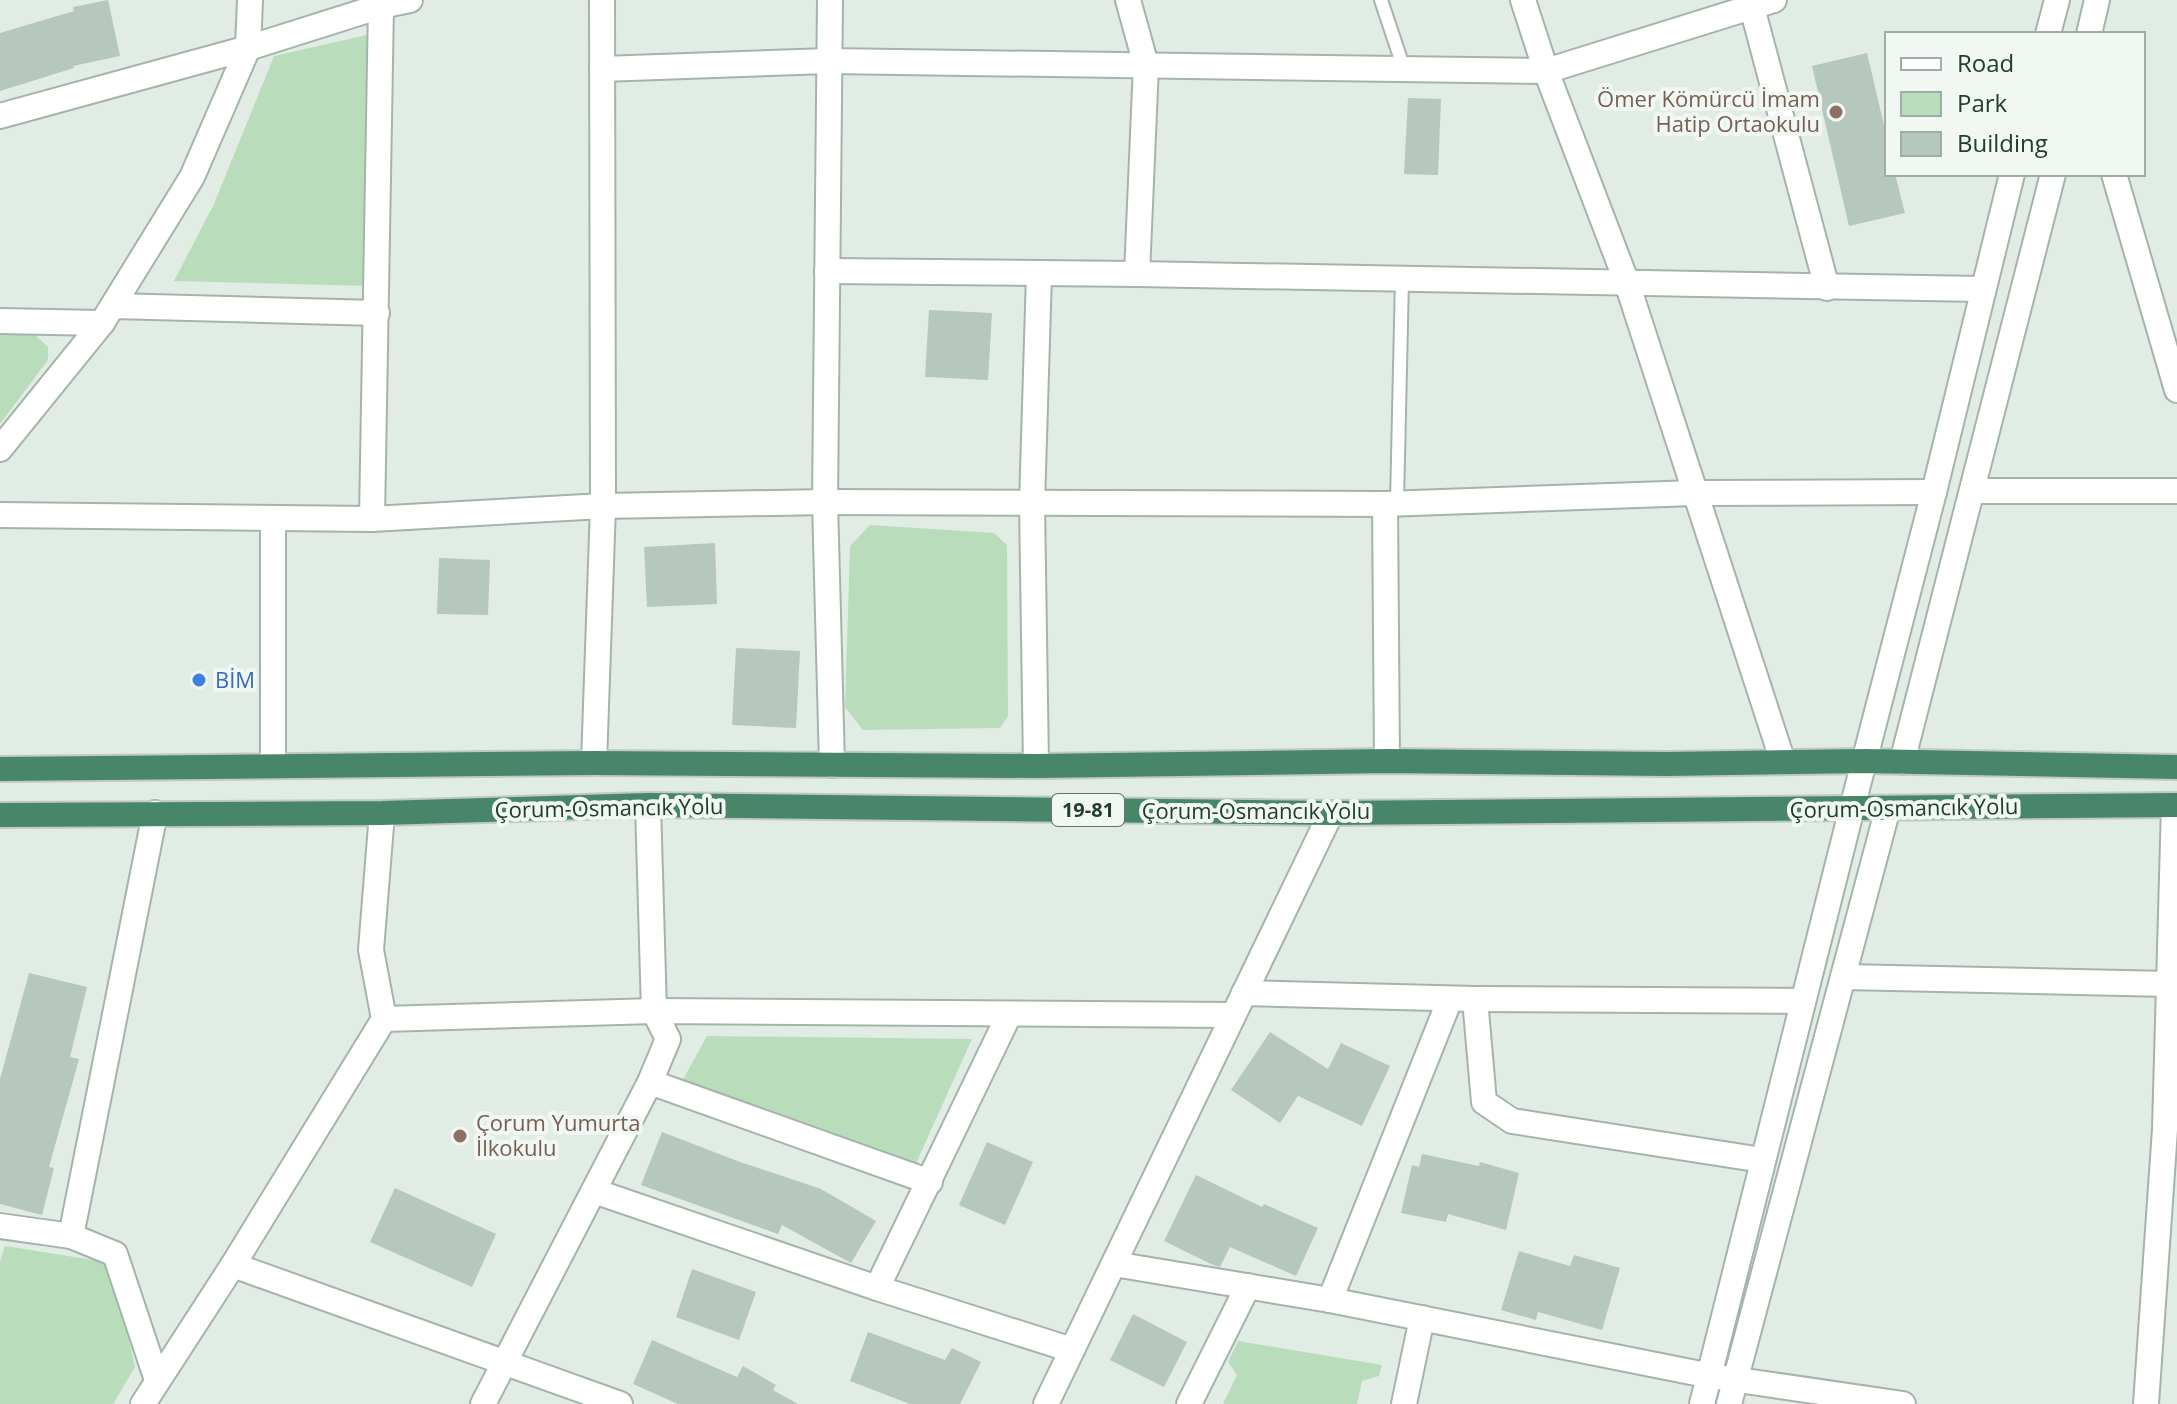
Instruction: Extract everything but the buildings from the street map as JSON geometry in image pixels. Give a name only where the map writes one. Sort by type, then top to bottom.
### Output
[{"type":"highway","name":"Çorum-Osmancık Yolu","points":[[0,769],[594,763],[1036,766],[1387,761],[1865,761],[2177,767]]},
{"type":"highway","name":"Çorum-Osmancık Yolu","points":[[0,815],[382,813],[648,805],[1331,813],[2176,805]]},
{"type":"street","points":[[0,449],[107,315],[192,177],[248,48],[250,0]]},
{"type":"street","points":[[0,116],[410,0]]},
{"type":"street","points":[[594,763],[603,506],[602,0]]},
{"type":"street","points":[[830,0],[825,502],[832,765]]},
{"type":"street","points":[[1128,0],[1146,65],[1137,274]]},
{"type":"street","points":[[1523,0],[1546,71],[1627,283],[1783,762]]},
{"type":"street","points":[[2049,32],[2057,0]]},
{"type":"street","points":[[2089,32],[2097,0]]},
{"type":"street","points":[[602,69],[828,61],[1546,71],[1759,2],[1827,288]]},
{"type":"street","points":[[372,519],[381,6]]},
{"type":"street","points":[[1702,1404],[2011,176]]},
{"type":"street","points":[[1902,762],[2052,176]]},
{"type":"street","points":[[2115,176],[2177,390]]},
{"type":"street","points":[[827,271],[1982,289]]},
{"type":"street","points":[[1036,766],[1032,504],[1039,274]]},
{"type":"street","points":[[0,321],[107,315],[377,313]]},
{"type":"street","points":[[1972,491],[2177,491]]},
{"type":"street","points":[[0,515],[372,519],[603,506],[825,502],[1391,504],[1694,493],[1934,492]]},
{"type":"street","points":[[1387,761],[1391,504]]},
{"type":"street","points":[[273,518],[273,766]]},
{"type":"street","points":[[483,1404],[650,1082],[668,1039],[654,1011],[648,805]]},
{"type":"street","points":[[2146,1404],[2171,1129],[2169,984],[2176,805]]},
{"type":"street","points":[[1729,1404],[1888,808]]},
{"type":"street","points":[[71,1236],[155,813]]},
{"type":"street","points":[[143,1404],[233,1265],[384,1019],[371,950],[382,813]]},
{"type":"street","points":[[1046,1404],[1331,813]]},
{"type":"street","points":[[1843,977],[2169,984]]},
{"type":"street","points":[[1244,993],[1463,999],[1803,1001]]},
{"type":"street","points":[[1463,999],[1484,1102],[1512,1121],[1762,1160]]},
{"type":"street","points":[[1330,1300],[1463,999]]},
{"type":"street","points":[[384,1019],[654,1011],[1233,1015]]},
{"type":"street","points":[[877,1288],[1009,1015]]},
{"type":"street","points":[[650,1082],[930,1182]]},
{"type":"street","points":[[594,1191],[877,1288],[1072,1350]]},
{"type":"street","points":[[0,1226],[71,1236],[115,1254],[157,1380]]},
{"type":"street","points":[[1114,1264],[1330,1300],[1711,1376],[1903,1404]]},
{"type":"street","points":[[233,1265],[620,1404]]},
{"type":"street","points":[[1189,1404],[1248,1286]]},
{"type":"street","points":[[1404,1404],[1422,1318]]},
{"type":"lane","points":[[1381,0],[1404,69]]},
{"type":"lane","points":[[1391,504],[1402,278]]},
{"type":"green space","points":[[371,34],[370,286],[174,281],[214,204],[274,56]]},
{"type":"green space","points":[[0,335],[35,335],[48,347],[48,360],[0,424]]},
{"type":"green space","points":[[870,525],[994,533],[1007,545],[1008,716],[1000,728],[863,730],[845,707],[850,546]]},
{"type":"green space","points":[[707,1036],[972,1039],[914,1168],[680,1085]]},
{"type":"green space","points":[[5,1246],[112,1263],[135,1367],[113,1404],[0,1404],[0,1261]]},
{"type":"green space","points":[[1238,1341],[1382,1365],[1379,1376],[1362,1381],[1357,1404],[1223,1404],[1237,1375],[1228,1362]]},
{"type":"place","name":"Ömer Kömürcü İmam Hatip Ortaokulu","points":[[1836,112]]},
{"type":"place","name":"BİM","points":[[199,680]]},
{"type":"place","name":"Çorum Yumurta İlkokulu","points":[[460,1136]]}]
